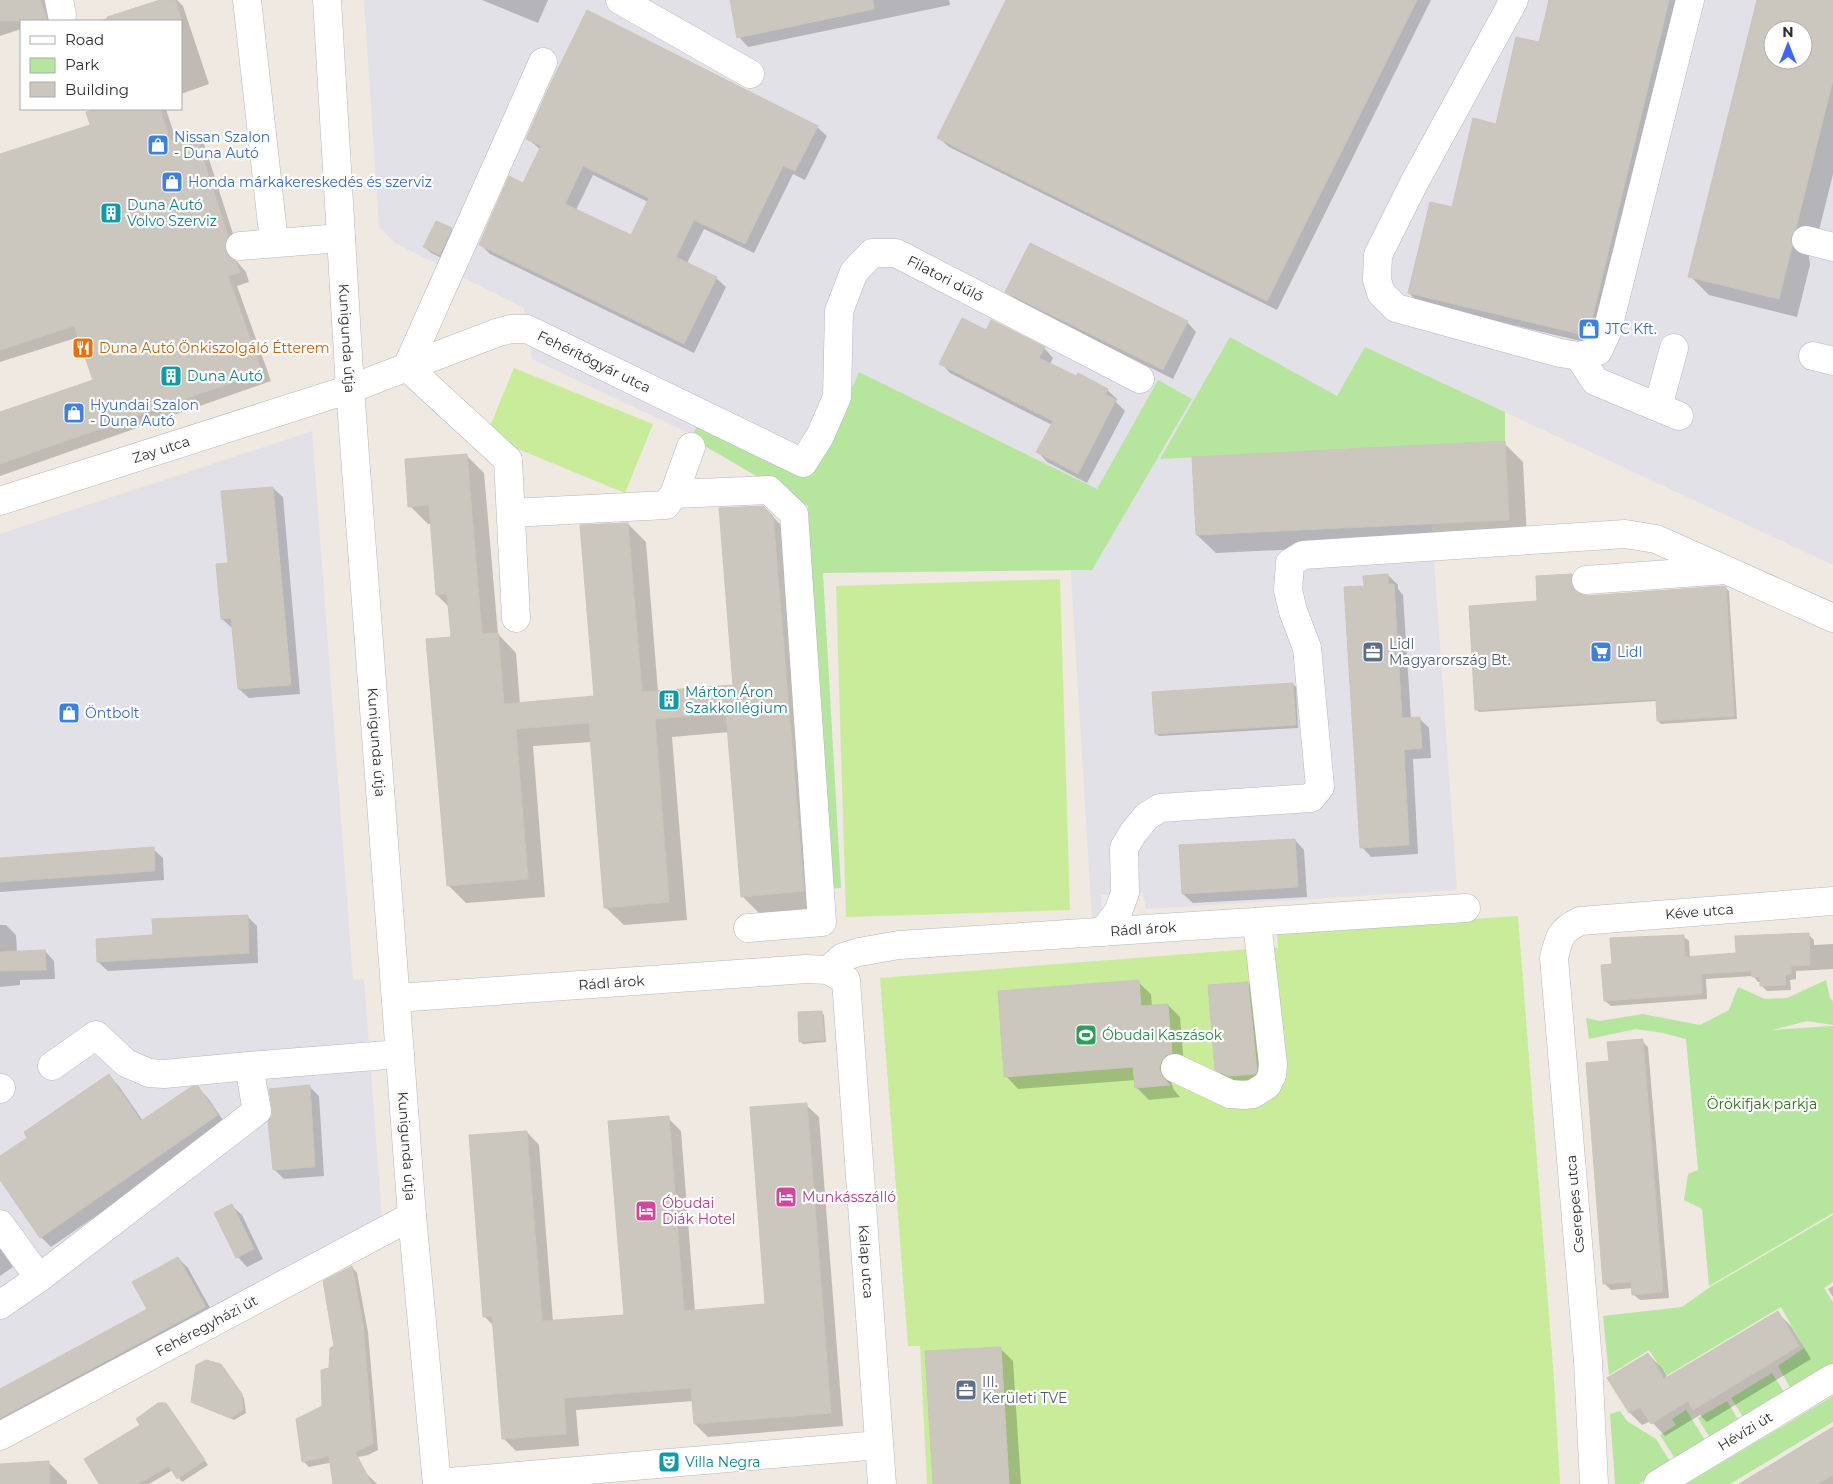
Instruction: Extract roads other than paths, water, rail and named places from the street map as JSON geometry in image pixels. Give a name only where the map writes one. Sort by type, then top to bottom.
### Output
[{"type":"street","points":[[247,0],[274,242]]},
{"type":"street","name":"Kunigunda útja","points":[[327,0],[350,389],[412,1216],[437,1484]]},
{"type":"street","points":[[620,0],[750,74]]},
{"type":"street","points":[[1514,0],[1414,183],[1378,256],[1377,280],[1382,294],[1396,308],[1560,353],[1579,356],[1598,351],[1607,332],[1690,0]]},
{"type":"street","points":[[516,618],[508,460],[407,367],[543,62]]},
{"type":"street","points":[[240,246],[341,238]]},
{"type":"street","points":[[1806,240],[1833,247]]},
{"type":"street","name":"Filatori dűlő","points":[[803,463],[820,436],[837,397],[839,311],[854,272],[872,252],[896,252],[1140,379]]},
{"type":"street","name":"Fehérítőgyár utca","points":[[350,389],[496,333],[511,329],[527,329],[803,463]]},
{"type":"street","points":[[1579,356],[1595,380],[1668,412],[1674,348]]},
{"type":"street","name":"Zay utca","points":[[0,501],[350,389]]},
{"type":"street","points":[[511,513],[666,505],[674,494],[692,447]]},
{"type":"street","points":[[674,494],[769,490],[794,514],[822,922],[748,928]]},
{"type":"street","points":[[1103,932],[1118,912],[1125,893],[1124,848],[1147,816],[1160,808],[1311,798],[1320,787],[1307,648],[1293,611],[1288,590],[1290,563],[1303,554],[1625,534],[1656,539],[1833,618]]},
{"type":"street","points":[[1586,580],[1726,570]]},
{"type":"street","name":"Kéve utca","points":[[1567,928],[1580,921],[1833,901]]},
{"type":"street","name":"Rádl árok","points":[[396,998],[806,969],[837,975],[843,957],[859,952],[899,945],[1466,908]]},
{"type":"street","points":[[1175,1068],[1230,1094],[1252,1094],[1267,1085],[1272,1075],[1272,1064],[1257,922]]},
{"type":"street","name":"Cserepes utca","points":[[1567,928],[1559,937],[1554,958],[1588,1361],[1594,1484]]},
{"type":"street","name":"Kalap utca","points":[[837,975],[882,1484]]},
{"type":"street","points":[[52,1066],[96,1035],[126,1063],[149,1073],[164,1074],[400,1054]]},
{"type":"street","points":[[0,1305],[39,1278],[257,1111],[249,1066]]},
{"type":"street","name":"Fehéregyházi út","points":[[0,1436],[412,1216]]},
{"type":"street","points":[[0,1224],[39,1278]]},
{"type":"street","name":"Hévízi út","points":[[1658,1484],[1833,1378]]},
{"type":"street","points":[[437,1484],[879,1445]]},
{"type":"place","name":"Nissan Szalon - Duna Autó","points":[[158,145]]},
{"type":"place","name":"Honda márkakereskedés és szerviz","points":[[172,182]]},
{"type":"place","name":"Duna Autó Volvo Szerviz","points":[[111,213]]},
{"type":"place","name":"JTC Kft.","points":[[1589,329]]},
{"type":"place","name":"Duna Autó Önkiszolgáló Étterem","points":[[83,348]]},
{"type":"place","name":"Duna Autó","points":[[171,376]]},
{"type":"place","name":"Hyundai Szalon - Duna Autó","points":[[74,413]]},
{"type":"place","name":"Lidl Magyarország Bt.","points":[[1373,652]]},
{"type":"place","name":"Lidl","points":[[1601,652]]},
{"type":"place","name":"Márton Áron Szakkollégium","points":[[669,700]]},
{"type":"place","name":"Öntbolt","points":[[69,713]]},
{"type":"place","name":"Óbudai Kaszások","points":[[1086,1035]]},
{"type":"place","name":"Munkásszálló","points":[[786,1197]]},
{"type":"place","name":"Óbudai Diák Hotel","points":[[646,1211]]},
{"type":"place","name":"III. Kerületi TVE","points":[[966,1390]]},
{"type":"place","name":"Villa Negra","points":[[669,1462]]},
{"type":"park label","name":"Örökifjak parkja","points":[[1762,1104]]}]
